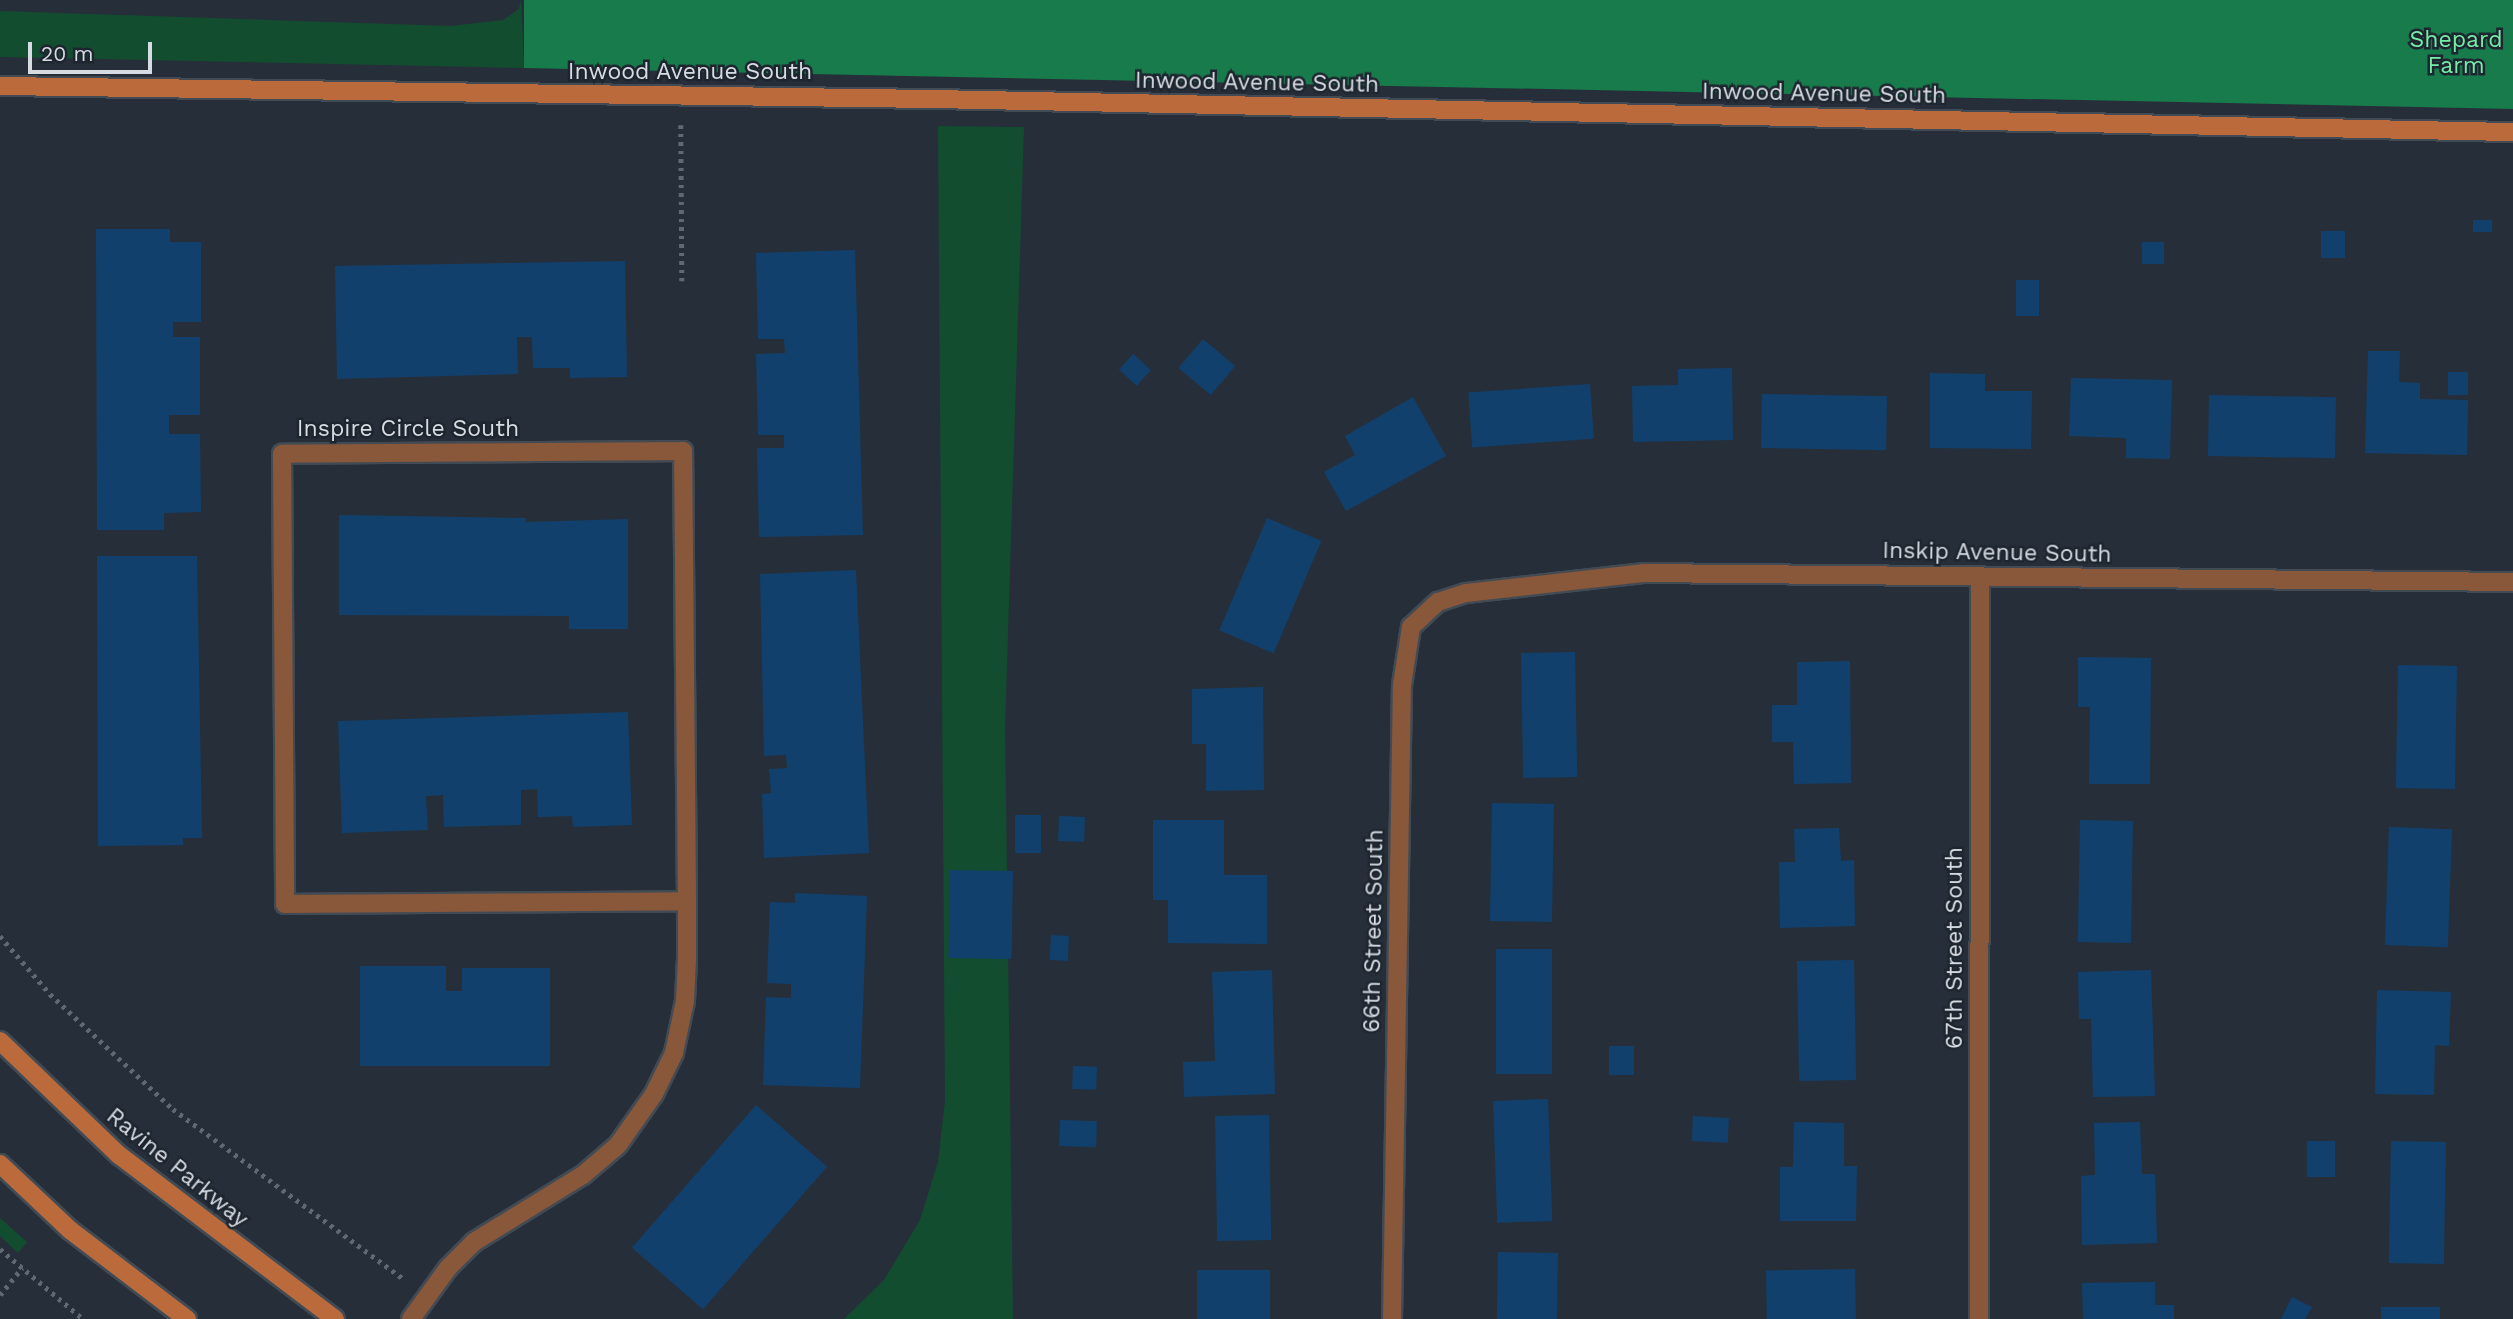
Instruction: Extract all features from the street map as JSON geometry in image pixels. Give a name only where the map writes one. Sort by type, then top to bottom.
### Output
[{"type":"street","name":"Inwood Avenue South","points":[[0,86],[680,96],[2513,132]]},
{"type":"street","name":"Inspire Circle South","points":[[411,1319],[464,1251],[505,1220],[595,1166],[638,1120],[668,1067],[682,1020],[687,901],[683,451],[282,454],[285,904],[687,901]]},
{"type":"street","name":"Inskip Avenue South","points":[[1481,591],[1643,573],[2513,582]]},
{"type":"street","name":"67th Street South","points":[[1979,1319],[1980,578]]},
{"type":"street","name":"66th Street South","points":[[1392,1319],[1402,685],[1411,627],[1438,601],[1481,591]]},
{"type":"street","name":"Ravine Parkway","points":[[0,1041],[119,1155],[335,1319]]},
{"type":"street","points":[[0,1164],[70,1230],[187,1319]]},
{"type":"path","points":[[680,96],[682,281]]},
{"type":"path","points":[[0,936],[50,994],[146,1086],[384,1266]]},
{"type":"path","points":[[0,1249],[83,1319]]},
{"type":"path","points":[[0,1295],[22,1268]]},
{"type":"green space","points":[[521,0],[524,68],[0,57],[0,11],[451,26],[503,20],[519,9]]},
{"type":"green space","name":"Shepard Farm","points":[[524,0],[2513,0],[2513,109],[524,68]]},
{"type":"green space","points":[[938,126],[1024,127],[1005,728],[1013,1319],[844,1319],[884,1280],[920,1220],[938,1162],[945,1101]]},
{"type":"green space","points":[[0,1218],[27,1242],[18,1253],[0,1236]]},
{"type":"building","points":[[2473,220],[2492,220],[2492,232],[2473,232]]},
{"type":"building","points":[[96,229],[170,229],[170,242],[201,242],[201,322],[173,322],[173,337],[200,337],[200,415],[169,415],[169,434],[200,434],[201,512],[164,513],[164,530],[97,530]]},
{"type":"building","points":[[2321,231],[2345,231],[2345,258],[2321,258]]},
{"type":"building","points":[[2142,242],[2164,242],[2164,264],[2142,264]]},
{"type":"building","points":[[855,250],[863,535],[759,537],[757,448],[784,448],[784,435],[758,435],[756,354],[785,353],[784,339],[758,339],[756,253]]},
{"type":"building","points":[[625,261],[627,377],[570,378],[570,368],[533,368],[532,337],[517,337],[518,374],[337,379],[335,266]]},
{"type":"building","points":[[2016,280],[2039,280],[2039,316],[2016,316]]},
{"type":"building","points":[[1203,339],[1235,366],[1211,395],[1179,368]]},
{"type":"building","points":[[2368,351],[2400,351],[2399,382],[2420,383],[2420,399],[2468,400],[2467,455],[2365,453]]},
{"type":"building","points":[[1133,354],[1151,370],[1137,386],[1119,370]]},
{"type":"building","points":[[1732,368],[1733,440],[1633,442],[1632,386],[1678,385],[1678,369]]},
{"type":"building","points":[[2448,372],[2468,372],[2468,395],[2448,395]]},
{"type":"building","points":[[1930,373],[1985,374],[1985,391],[2032,391],[2031,449],[1930,448]]},
{"type":"building","points":[[2071,378],[2172,380],[2170,459],[2126,458],[2126,438],[2069,436]]},
{"type":"building","points":[[1590,384],[1594,439],[1472,447],[1468,393]]},
{"type":"building","points":[[1762,394],[1887,396],[1886,450],[1761,448]]},
{"type":"building","points":[[2209,395],[2336,397],[2335,458],[2208,456]]},
{"type":"building","points":[[1413,397],[1446,456],[1346,511],[1324,472],[1355,455],[1345,436]]},
{"type":"building","points":[[339,515],[526,518],[526,522],[628,519],[628,629],[569,629],[569,616],[339,615]]},
{"type":"building","points":[[1267,518],[1321,541],[1274,653],[1219,630]]},
{"type":"building","points":[[97,556],[197,556],[202,838],[183,838],[183,845],[98,846]]},
{"type":"building","points":[[856,570],[869,853],[764,858],[762,794],[771,793],[769,769],[787,768],[786,755],[764,756],[760,574]]},
{"type":"building","points":[[1575,652],[1577,777],[1523,778],[1521,653]]},
{"type":"building","points":[[2078,657],[2151,658],[2150,784],[2089,784],[2090,707],[2078,707]]},
{"type":"building","points":[[1850,661],[1851,783],[1794,784],[1793,742],[1772,742],[1772,705],[1797,705],[1797,662]]},
{"type":"building","points":[[2398,665],[2457,666],[2455,789],[2396,788]]},
{"type":"building","points":[[1263,687],[1264,790],[1206,791],[1206,744],[1192,744],[1192,689]]},
{"type":"building","points":[[628,712],[632,825],[573,827],[572,816],[538,817],[537,789],[521,790],[521,825],[444,827],[443,795],[426,796],[428,830],[342,833],[338,721]]},
{"type":"building","points":[[1492,803],[1554,804],[1552,922],[1490,921]]},
{"type":"building","points":[[1015,815],[1041,815],[1041,853],[1015,853]]},
{"type":"building","points":[[1059,816],[1085,817],[1084,842],[1058,841]]},
{"type":"building","points":[[1153,820],[1224,820],[1224,875],[1267,875],[1267,944],[1168,943],[1168,900],[1153,900]]},
{"type":"building","points":[[2080,820],[2133,821],[2131,943],[2078,942]]},
{"type":"building","points":[[2389,827],[2452,829],[2448,947],[2385,945]]},
{"type":"building","points":[[1839,828],[1841,861],[1854,860],[1855,926],[1780,928],[1779,862],[1795,862],[1794,829]]},
{"type":"building","points":[[950,870],[1013,871],[1011,959],[948,958]]},
{"type":"building","points":[[795,893],[867,896],[860,1088],[763,1085],[766,997],[791,998],[791,984],[767,983],[770,902],[795,903]]},
{"type":"building","points":[[1051,935],[1069,936],[1068,961],[1050,960]]},
{"type":"building","points":[[1496,949],[1552,949],[1552,1074],[1496,1074]]},
{"type":"building","points":[[1854,960],[1856,1080],[1799,1081],[1797,961]]},
{"type":"building","points":[[360,966],[446,966],[446,991],[462,991],[462,968],[550,968],[550,1066],[360,1066]]},
{"type":"building","points":[[1272,970],[1275,1094],[1184,1097],[1183,1062],[1215,1061],[1212,972]]},
{"type":"building","points":[[2151,970],[2155,1096],[2093,1097],[2091,1019],[2079,1019],[2078,972]]},
{"type":"building","points":[[2377,990],[2451,992],[2449,1046],[2435,1045],[2434,1095],[2375,1094]]},
{"type":"building","points":[[1609,1046],[1634,1046],[1634,1075],[1609,1075]]},
{"type":"building","points":[[1073,1066],[1097,1067],[1096,1090],[1072,1089]]},
{"type":"building","points":[[1548,1099],[1552,1221],[1497,1223],[1493,1101]]},
{"type":"building","points":[[756,1105],[827,1167],[703,1309],[632,1248]]},
{"type":"building","points":[[1269,1115],[1271,1240],[1217,1241],[1215,1116]]},
{"type":"building","points":[[1693,1116],[1729,1118],[1728,1143],[1692,1141]]},
{"type":"building","points":[[1060,1120],[1097,1121],[1096,1147],[1059,1146]]},
{"type":"building","points":[[1794,1122],[1844,1123],[1844,1166],[1857,1166],[1856,1221],[1780,1221],[1780,1167],[1793,1167]]},
{"type":"building","points":[[2140,1122],[2142,1174],[2155,1174],[2157,1243],[2082,1245],[2081,1176],[2095,1175],[2094,1123]]},
{"type":"building","points":[[2307,1141],[2335,1141],[2335,1177],[2307,1177]]},
{"type":"building","points":[[2391,1141],[2446,1142],[2444,1264],[2389,1263]]},
{"type":"building","points":[[1498,1252],[1558,1253],[1557,1319],[1497,1319]]},
{"type":"building","points":[[1855,1269],[1856,1319],[1767,1319],[1766,1271]]},
{"type":"building","points":[[1197,1270],[1270,1270],[1270,1319],[1197,1319]]},
{"type":"building","points":[[2155,1282],[2155,1305],[2174,1305],[2174,1319],[2083,1319],[2082,1283]]},
{"type":"building","points":[[2292,1297],[2312,1307],[2305,1319],[2281,1319]]},
{"type":"building","points":[[2381,1307],[2440,1307],[2440,1319],[2381,1319]]}]
